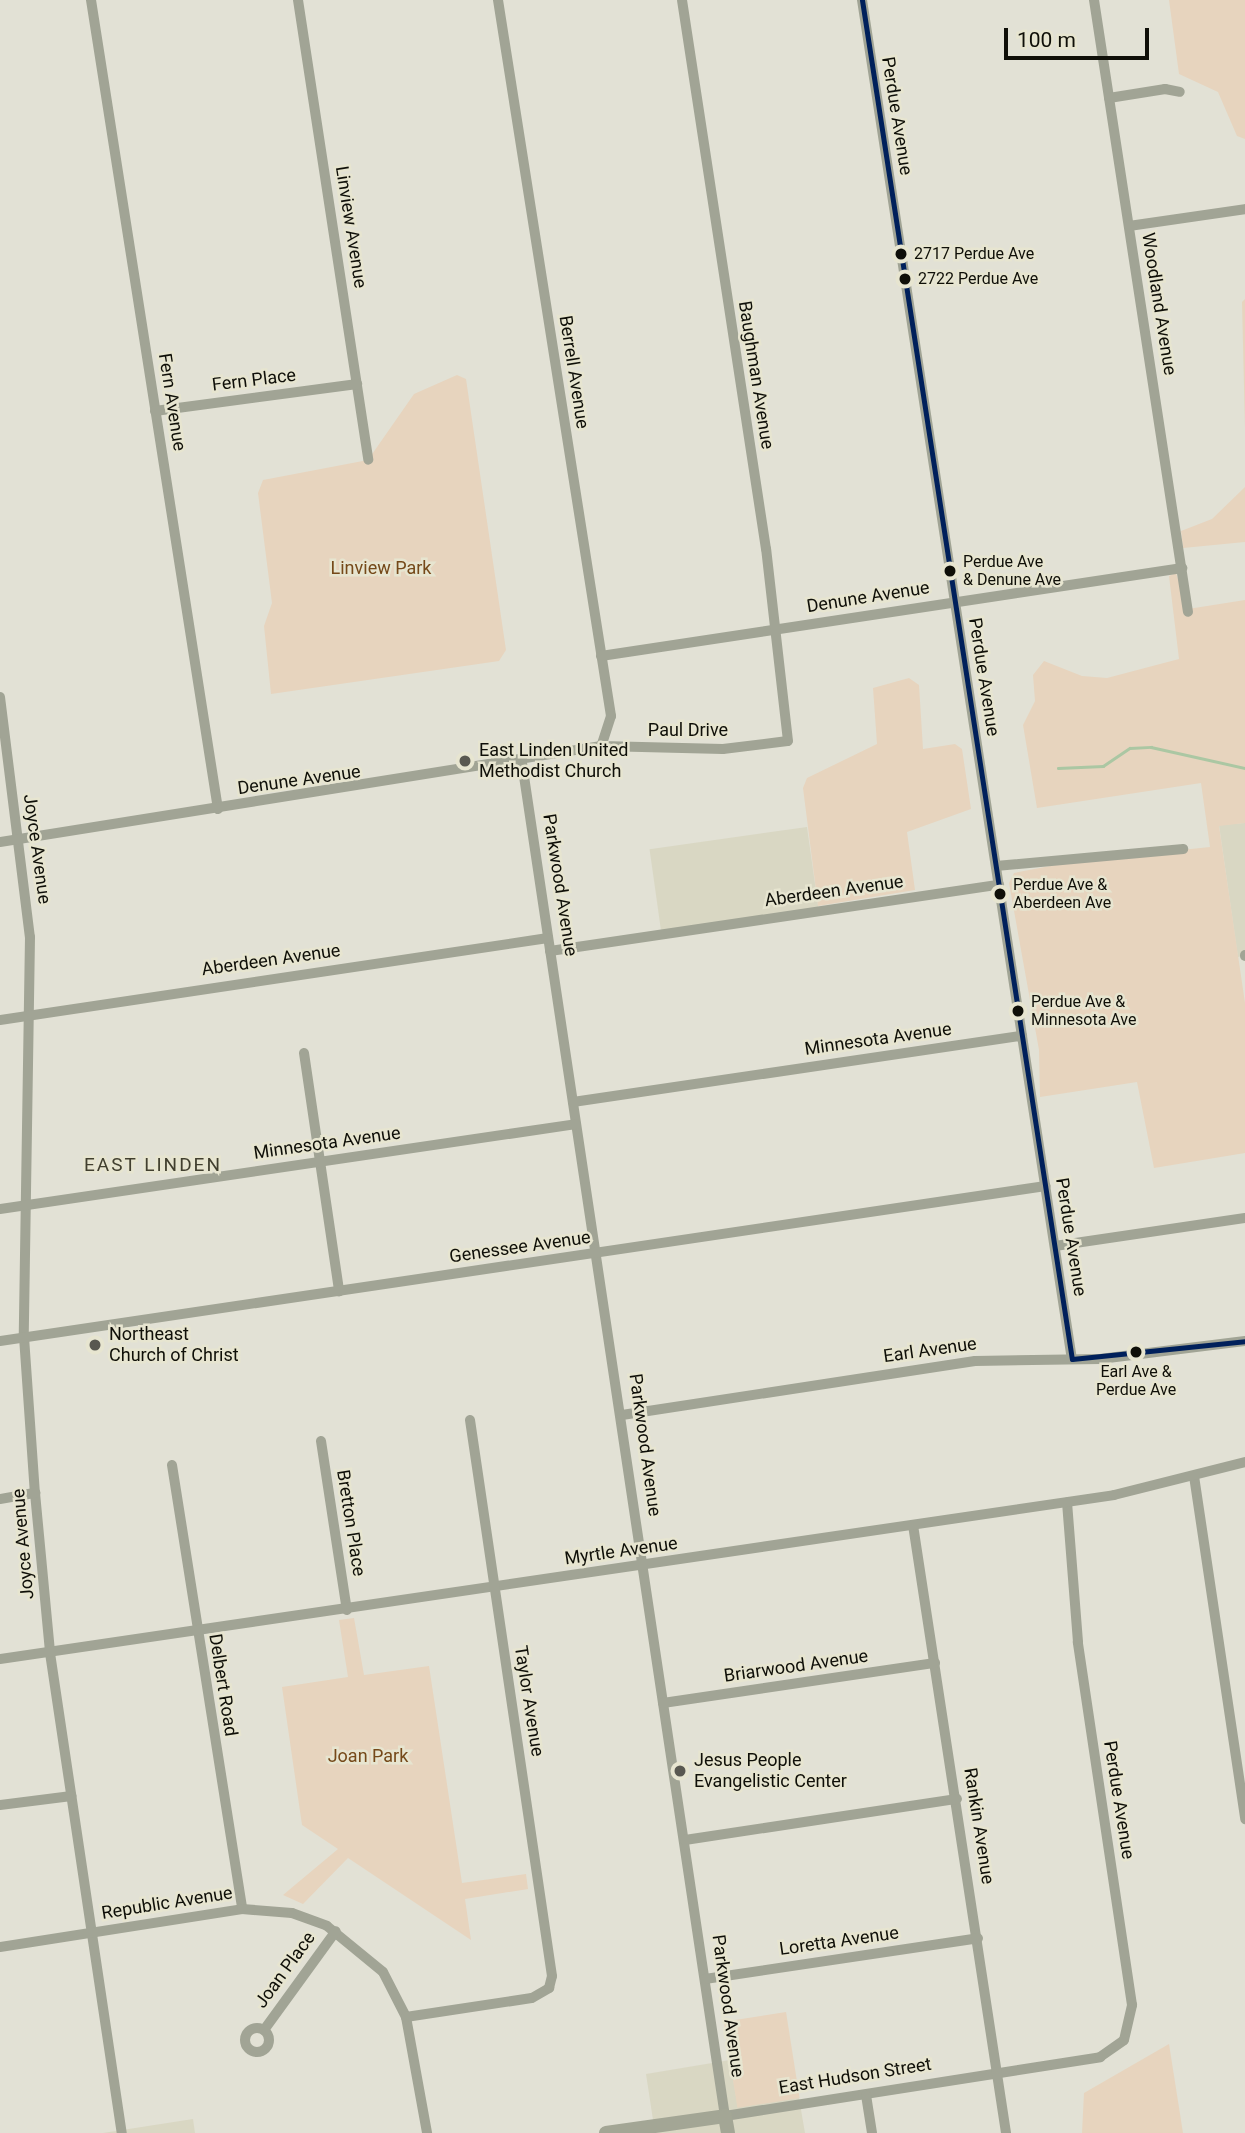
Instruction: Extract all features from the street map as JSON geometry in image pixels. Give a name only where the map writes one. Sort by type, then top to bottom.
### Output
[{"type":"main road","name":"East Hudson Street","points":[[606,2133],[725,2116]]},
{"type":"main road","name":"Parkwood Avenue","points":[[725,2116],[728,2133]]},
{"type":"street","name":"Fern Avenue","points":[[91,0],[218,809]]},
{"type":"street","name":"Linview Avenue","points":[[298,0],[368,460]]},
{"type":"street","name":"Berrell Avenue","points":[[498,0],[611,716],[601,747]]},
{"type":"street","name":"Baughman Avenue","points":[[682,0],[791,732],[775,745]]},
{"type":"street","name":"Perdue Avenue","points":[[862,0],[1072,1359]]},
{"type":"street","name":"Woodland Avenue","points":[[1094,0],[1188,612]]},
{"type":"street","points":[[1109,98],[1180,92]]},
{"type":"street","points":[[1129,226],[1245,209]]},
{"type":"street","name":"Fern Place","points":[[155,411],[357,384]]},
{"type":"street","name":"Denune Avenue","points":[[601,656],[1182,568]]},
{"type":"street","name":"Joyce Avenue","points":[[0,697],[30,937],[24,1337],[35,1493],[50,1653],[122,2133]]},
{"type":"street","name":"Paul Drive","points":[[601,747],[775,745]]},
{"type":"street","name":"Denune Avenue","points":[[0,842],[522,763],[601,747]]},
{"type":"street","name":"Parkwood Avenue","points":[[522,763],[622,1415],[725,2116]]},
{"type":"street","points":[[996,866],[1183,849]]},
{"type":"street","name":"Aberdeen Avenue","points":[[550,951],[999,885]]},
{"type":"street","name":"Aberdeen Avenue","points":[[0,1020],[548,937]]},
{"type":"street","name":"Minnesota Avenue","points":[[573,1102],[1022,1036]]},
{"type":"street","points":[[304,1053],[339,1291]]},
{"type":"street","name":"Minnesota Avenue","points":[[0,1209],[576,1124]]},
{"type":"street","name":"Genessee Avenue","points":[[0,1341],[1046,1186]]},
{"type":"street","points":[[1055,1246],[1245,1218]]},
{"type":"street","name":"Earl Avenue","points":[[622,1415],[975,1361],[1072,1359],[1245,1341]]},
{"type":"street","name":"Taylor Avenue","points":[[405,2017],[532,1998],[549,1988],[552,1964],[470,1420]]},
{"type":"street","name":"Bretton Place","points":[[321,1441],[347,1610]]},
{"type":"street","name":"Myrtle Avenue","points":[[0,1659],[198,1632],[1067,1502],[1194,1476],[1245,1462]]},
{"type":"street","name":"Delbert Road","points":[[172,1465],[242,1909]]},
{"type":"street","points":[[1194,1476],[1245,1813]]},
{"type":"street","points":[[0,1499],[35,1493]]},
{"type":"street","name":"Perdue Avenue","points":[[1067,1502],[1078,1642],[1132,2005],[1129,2031],[1109,2053]]},
{"type":"street","name":"Rankin Avenue","points":[[913,1525],[1006,2133]]},
{"type":"street","name":"Briarwood Avenue","points":[[663,1703],[935,1663]]},
{"type":"street","points":[[0,1805],[71,1796]]},
{"type":"street","points":[[685,1840],[957,1799]]},
{"type":"street","name":"Republic Avenue","points":[[0,1947],[242,1909],[292,1913],[336,1931]]},
{"type":"street","points":[[336,1931],[383,1972],[405,2017],[427,2133]]},
{"type":"street","name":"Joan Place","points":[[264,2030],[336,1931]]},
{"type":"street","name":"Loretta Avenue","points":[[705,1979],[978,1938]]},
{"type":"street","name":"East Hudson Street","points":[[725,2116],[998,2074],[1109,2053]]},
{"type":"street","points":[[866,2095],[872,2133]]},
{"type":"shaded area","points":[[1245,823],[1245,955],[1238,957],[1219,825]]},
{"type":"shaded area","points":[[807,827],[819,912],[662,934],[650,849]]},
{"type":"shaded area","points":[[730,2060],[737,2102],[799,2098],[805,2133],[655,2133],[646,2074]]},
{"type":"shaded area","points":[[193,2119],[195,2133],[103,2133]]},
{"type":"green space","points":[[1169,0],[1245,0],[1245,139],[1237,136],[1218,92],[1179,74]]},
{"type":"green space","points":[[1245,299],[1245,428],[1242,302]]},
{"type":"green space","name":"Linview Park","points":[[457,375],[466,379],[506,650],[499,661],[271,694],[264,626],[272,603],[258,493],[263,480],[368,460],[414,394]]},
{"type":"green space","points":[[1245,487],[1245,542],[1183,548],[1181,531],[1212,519]]},
{"type":"green space","points":[[1176,573],[1188,609],[1245,600],[1245,823],[1219,826],[1245,1003],[1245,1153],[1154,1168],[1137,1082],[1040,1097],[1039,1050],[1009,883],[1014,873],[1076,861],[1210,847],[1201,783],[1037,808],[1023,725],[1035,701],[1033,675],[1044,661],[1082,676],[1107,678],[1179,659],[1169,576]]},
{"type":"green space","points":[[909,678],[919,685],[923,749],[955,744],[962,749],[971,809],[907,832],[915,890],[818,906],[803,788],[807,778],[877,744],[873,688]]},
{"type":"green space","name":"Joan Park","points":[[354,1618],[364,1675],[429,1666],[462,1883],[526,1874],[528,1889],[465,1899],[471,1940],[348,1858],[303,1904],[283,1895],[338,1849],[302,1825],[282,1687],[348,1677],[339,1620]]},
{"type":"green space","points":[[786,2012],[800,2098],[737,2108],[724,2022]]},
{"type":"green space","points":[[1169,2044],[1183,2133],[1082,2133],[1084,2093]]},
{"type":"waterway","points":[[1058,768],[1103,766],[1130,748],[1151,747],[1245,768]]},
{"type":"transit line","points":[[862,0],[1072,1359]]},
{"type":"transit line","points":[[1072,1359],[1245,1341]]},
{"type":"place","name":"2717 Perdue Ave","points":[[901,254]]},
{"type":"place","name":"2722 Perdue Ave","points":[[905,279]]},
{"type":"place","name":"Perdue Ave & Denune Ave","points":[[950,571]]},
{"type":"place","name":"East Linden United Methodist Church","points":[[465,761]]},
{"type":"place","name":"Perdue Ave & Aberdeen Ave","points":[[1000,894]]},
{"type":"place","name":"Perdue Ave & Minnesota Ave","points":[[1018,1011]]},
{"type":"place","name":"Northeast Church of Christ","points":[[95,1345]]},
{"type":"place","name":"Earl Ave & Perdue Ave","points":[[1136,1352]]},
{"type":"place","name":"Jesus People Evangelistic Center","points":[[680,1771]]},
{"type":"district","name":"EAST LINDEN","points":[[153,1165]]}]
